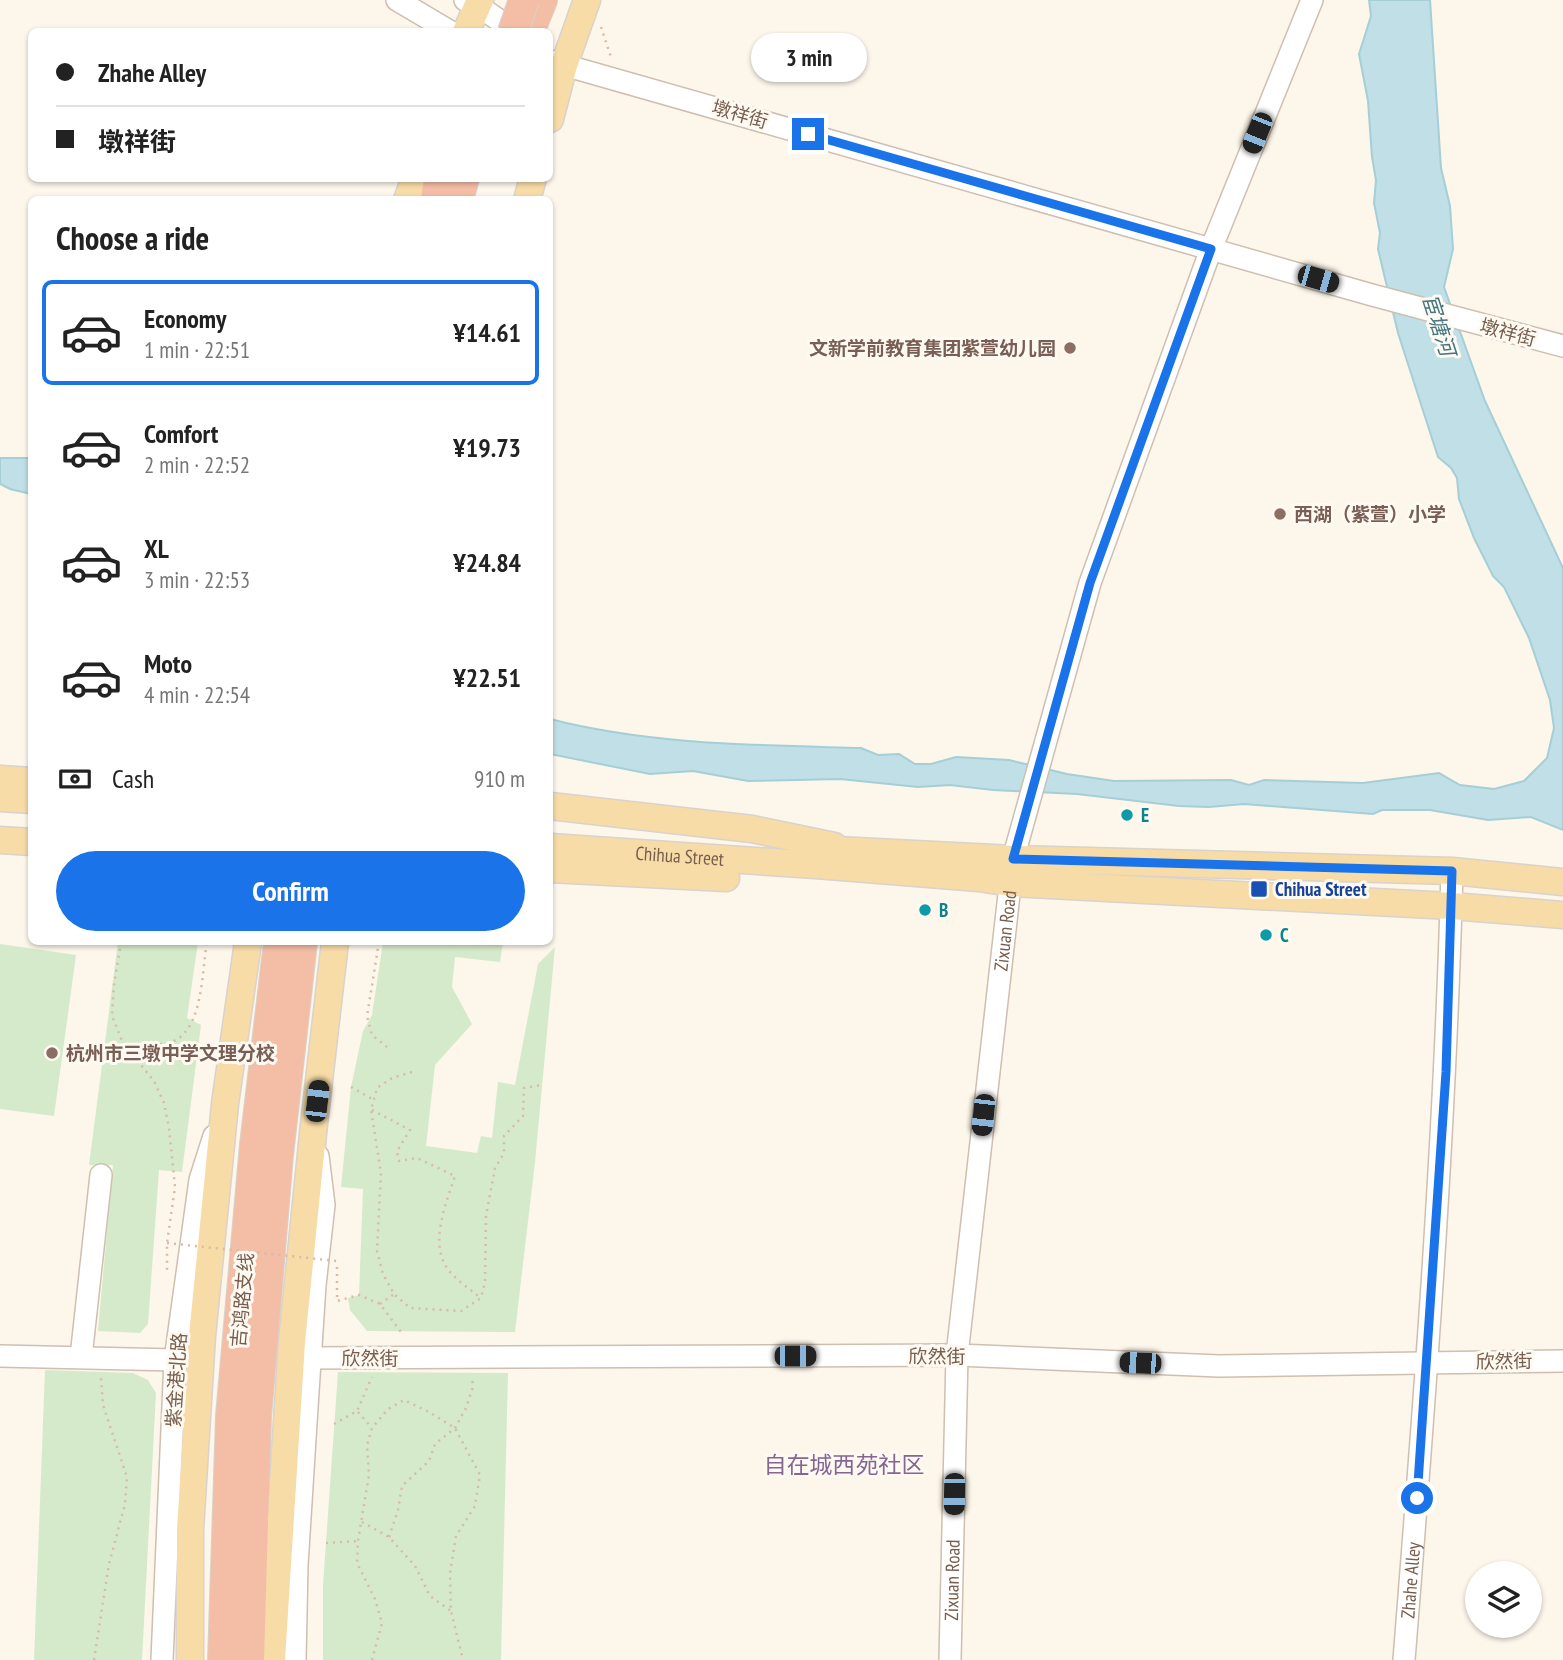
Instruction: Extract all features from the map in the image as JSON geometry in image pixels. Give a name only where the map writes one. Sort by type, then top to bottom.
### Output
[{"type":"highway","points":[[515,28],[524,0]]},
{"type":"highway","points":[[531,28],[542,0]]},
{"type":"highway","name":"吉鸿路支线","points":[[223,1660],[232,1416],[255,1145],[279,945]]},
{"type":"highway","name":"吉鸿路支线","points":[[249,1660],[256,1417],[278,1154],[302,945]]},
{"type":"main road","points":[[467,28],[474,2]]},
{"type":"main road","points":[[554,60],[595,10]]},
{"type":"main road","points":[[0,779],[28,781]]},
{"type":"main road","points":[[0,797],[28,800]]},
{"type":"main road","points":[[553,806],[752,829],[860,861]]},
{"type":"main road","points":[[0,810],[28,812]]},
{"type":"main road","name":"Chihua Street","points":[[553,832],[860,861],[979,878],[1012,871],[1452,871],[1563,882]]},
{"type":"main road","points":[[0,840],[28,842]]},
{"type":"main road","name":"Chihua Street","points":[[553,847],[815,857]]},
{"type":"main road","points":[[553,869],[777,881],[860,861]]},
{"type":"main road","name":"Chihua Street","points":[[1012,871],[1563,915]]},
{"type":"main road","name":"紫金港北路","points":[[190,1660],[190,1530],[202,1336],[225,1104],[248,945]]},
{"type":"main road","points":[[272,1660],[292,1342],[335,945]]},
{"type":"street","points":[[397,0],[444,28]]},
{"type":"street","name":"Zixuan Road","points":[[950,1660],[957,1355],[1012,871],[1090,583],[1211,249],[1312,0]]},
{"type":"street","points":[[474,2],[509,28]]},
{"type":"street","name":"墩祥街","points":[[554,60],[1372,295],[1563,346]]},
{"type":"street","name":"Zhahe Alley","points":[[1405,1660],[1446,1072],[1452,871]]},
{"type":"street","name":"紫金港北路","points":[[162,1660],[175,1360],[200,1180],[225,1104]]},
{"type":"street","points":[[295,1660],[297,1565],[315,1285],[324,1205],[314,1124]]},
{"type":"street","points":[[81,1357],[101,1175]]},
{"type":"street","name":"欣然街","points":[[311,1358],[957,1355],[1219,1366],[1563,1361]]},
{"type":"street","points":[[0,1356],[175,1360]]},
{"type":"path","points":[[595,10],[620,80]]},
{"type":"path","points":[[121,945],[112,1016],[123,1043],[154,1081],[164,1103],[169,1128],[175,1187],[167,1243],[167,1280]]},
{"type":"path","points":[[160,1044],[170,1044],[184,1036],[194,1021],[207,945]]},
{"type":"path","points":[[379,945],[367,1016],[372,1035],[387,1047]]},
{"type":"path","points":[[412,1072],[392,1078],[377,1088],[371,1110],[380,1173],[377,1251],[383,1275],[394,1294],[410,1308],[461,1311],[481,1298],[485,1282],[486,1216],[495,1168],[504,1153],[504,1136],[523,1115],[524,1088],[542,1085]]},
{"type":"path","points":[[351,1087],[374,1100]]},
{"type":"path","points":[[371,1110],[410,1130],[397,1151],[399,1161],[417,1158],[456,1176],[440,1223],[441,1254],[449,1271],[481,1298]]},
{"type":"path","points":[[167,1243],[337,1261]]},
{"type":"path","points":[[380,1304],[394,1294]]},
{"type":"path","points":[[337,1301],[359,1295],[380,1304],[401,1332]]},
{"type":"path","points":[[94,1660],[109,1564],[125,1504],[127,1477],[103,1405],[101,1372]]},
{"type":"path","points":[[334,1424],[356,1411],[374,1372]]},
{"type":"path","points":[[389,1538],[402,1486],[429,1461],[435,1444],[455,1428],[473,1387],[472,1373]]},
{"type":"path","points":[[372,1660],[382,1623],[357,1563],[369,1475],[367,1445],[372,1428],[388,1409],[404,1400],[455,1428],[480,1475],[475,1506],[456,1536],[450,1573],[451,1611],[463,1660]]},
{"type":"path","points":[[356,1411],[372,1428]]},
{"type":"path","points":[[362,1522],[389,1538],[415,1566],[430,1596],[451,1611]]},
{"type":"path","points":[[326,1543],[358,1541]]},
{"type":"green space","points":[[0,944],[76,955],[54,1116],[0,1109]]},
{"type":"green space","points":[[118,945],[198,945],[187,1018],[201,1025],[182,1172],[159,1170],[148,1324],[140,1333],[98,1331],[113,1165],[89,1165]]},
{"type":"green space","points":[[383,945],[503,945],[500,962],[455,957],[452,987],[472,1024],[435,1065],[426,1146],[477,1153],[481,1136],[492,1138],[498,1082],[515,1085],[538,964],[555,947],[535,1162],[515,1332],[367,1331],[350,1310],[348,1298],[359,1295],[363,1189],[341,1187],[351,1087],[363,1031],[372,1015]]},
{"type":"green space","points":[[45,1370],[133,1373],[148,1380],[156,1393],[142,1660],[34,1660]]},
{"type":"green space","points":[[338,1372],[508,1373],[501,1660],[323,1660],[323,1585]]},
{"type":"water","name":"宦塘河","points":[[1369,0],[1430,0],[1441,168],[1450,206],[1453,249],[1444,287],[1485,401],[1563,568],[1563,830],[1531,817],[1488,820],[1430,810],[1382,810],[1373,814],[1244,804],[1179,806],[1077,794],[950,785],[918,787],[840,779],[748,781],[693,771],[650,774],[553,755],[553,720],[588,728],[665,739],[861,748],[878,755],[899,754],[915,764],[931,764],[956,757],[1009,760],[1067,774],[1114,781],[1231,780],[1249,785],[1264,780],[1363,783],[1439,773],[1460,785],[1494,789],[1524,781],[1547,758],[1554,728],[1550,700],[1529,638],[1504,587],[1493,576],[1474,538],[1459,499],[1457,478],[1451,468],[1438,457],[1398,333],[1378,249],[1380,233],[1374,203],[1376,180],[1368,101],[1359,54],[1371,16]]},
{"type":"water","points":[[0,458],[28,458],[28,493],[0,484]]},
{"type":"place","name":"文新学前教育集团紫萱幼儿园","points":[[1070,348]]},
{"type":"place","name":"西湖（紫萱）小学","points":[[1280,514]]},
{"type":"place","name":"E","points":[[1127,815]]},
{"type":"place","name":"Chihua Street","points":[[1259,889]]},
{"type":"place","name":"B","points":[[925,910]]},
{"type":"place","name":"C","points":[[1266,935]]},
{"type":"place","name":"杭州市三墩中学文理分校","points":[[52,1053]]},
{"type":"district","name":"自在城西苑社区","points":[[844,1464]]},
{"type":"route","points":[[808,134],[1211,249],[1090,583],[1013,859],[1452,871],[1446,1072],[1417,1498]]}]
